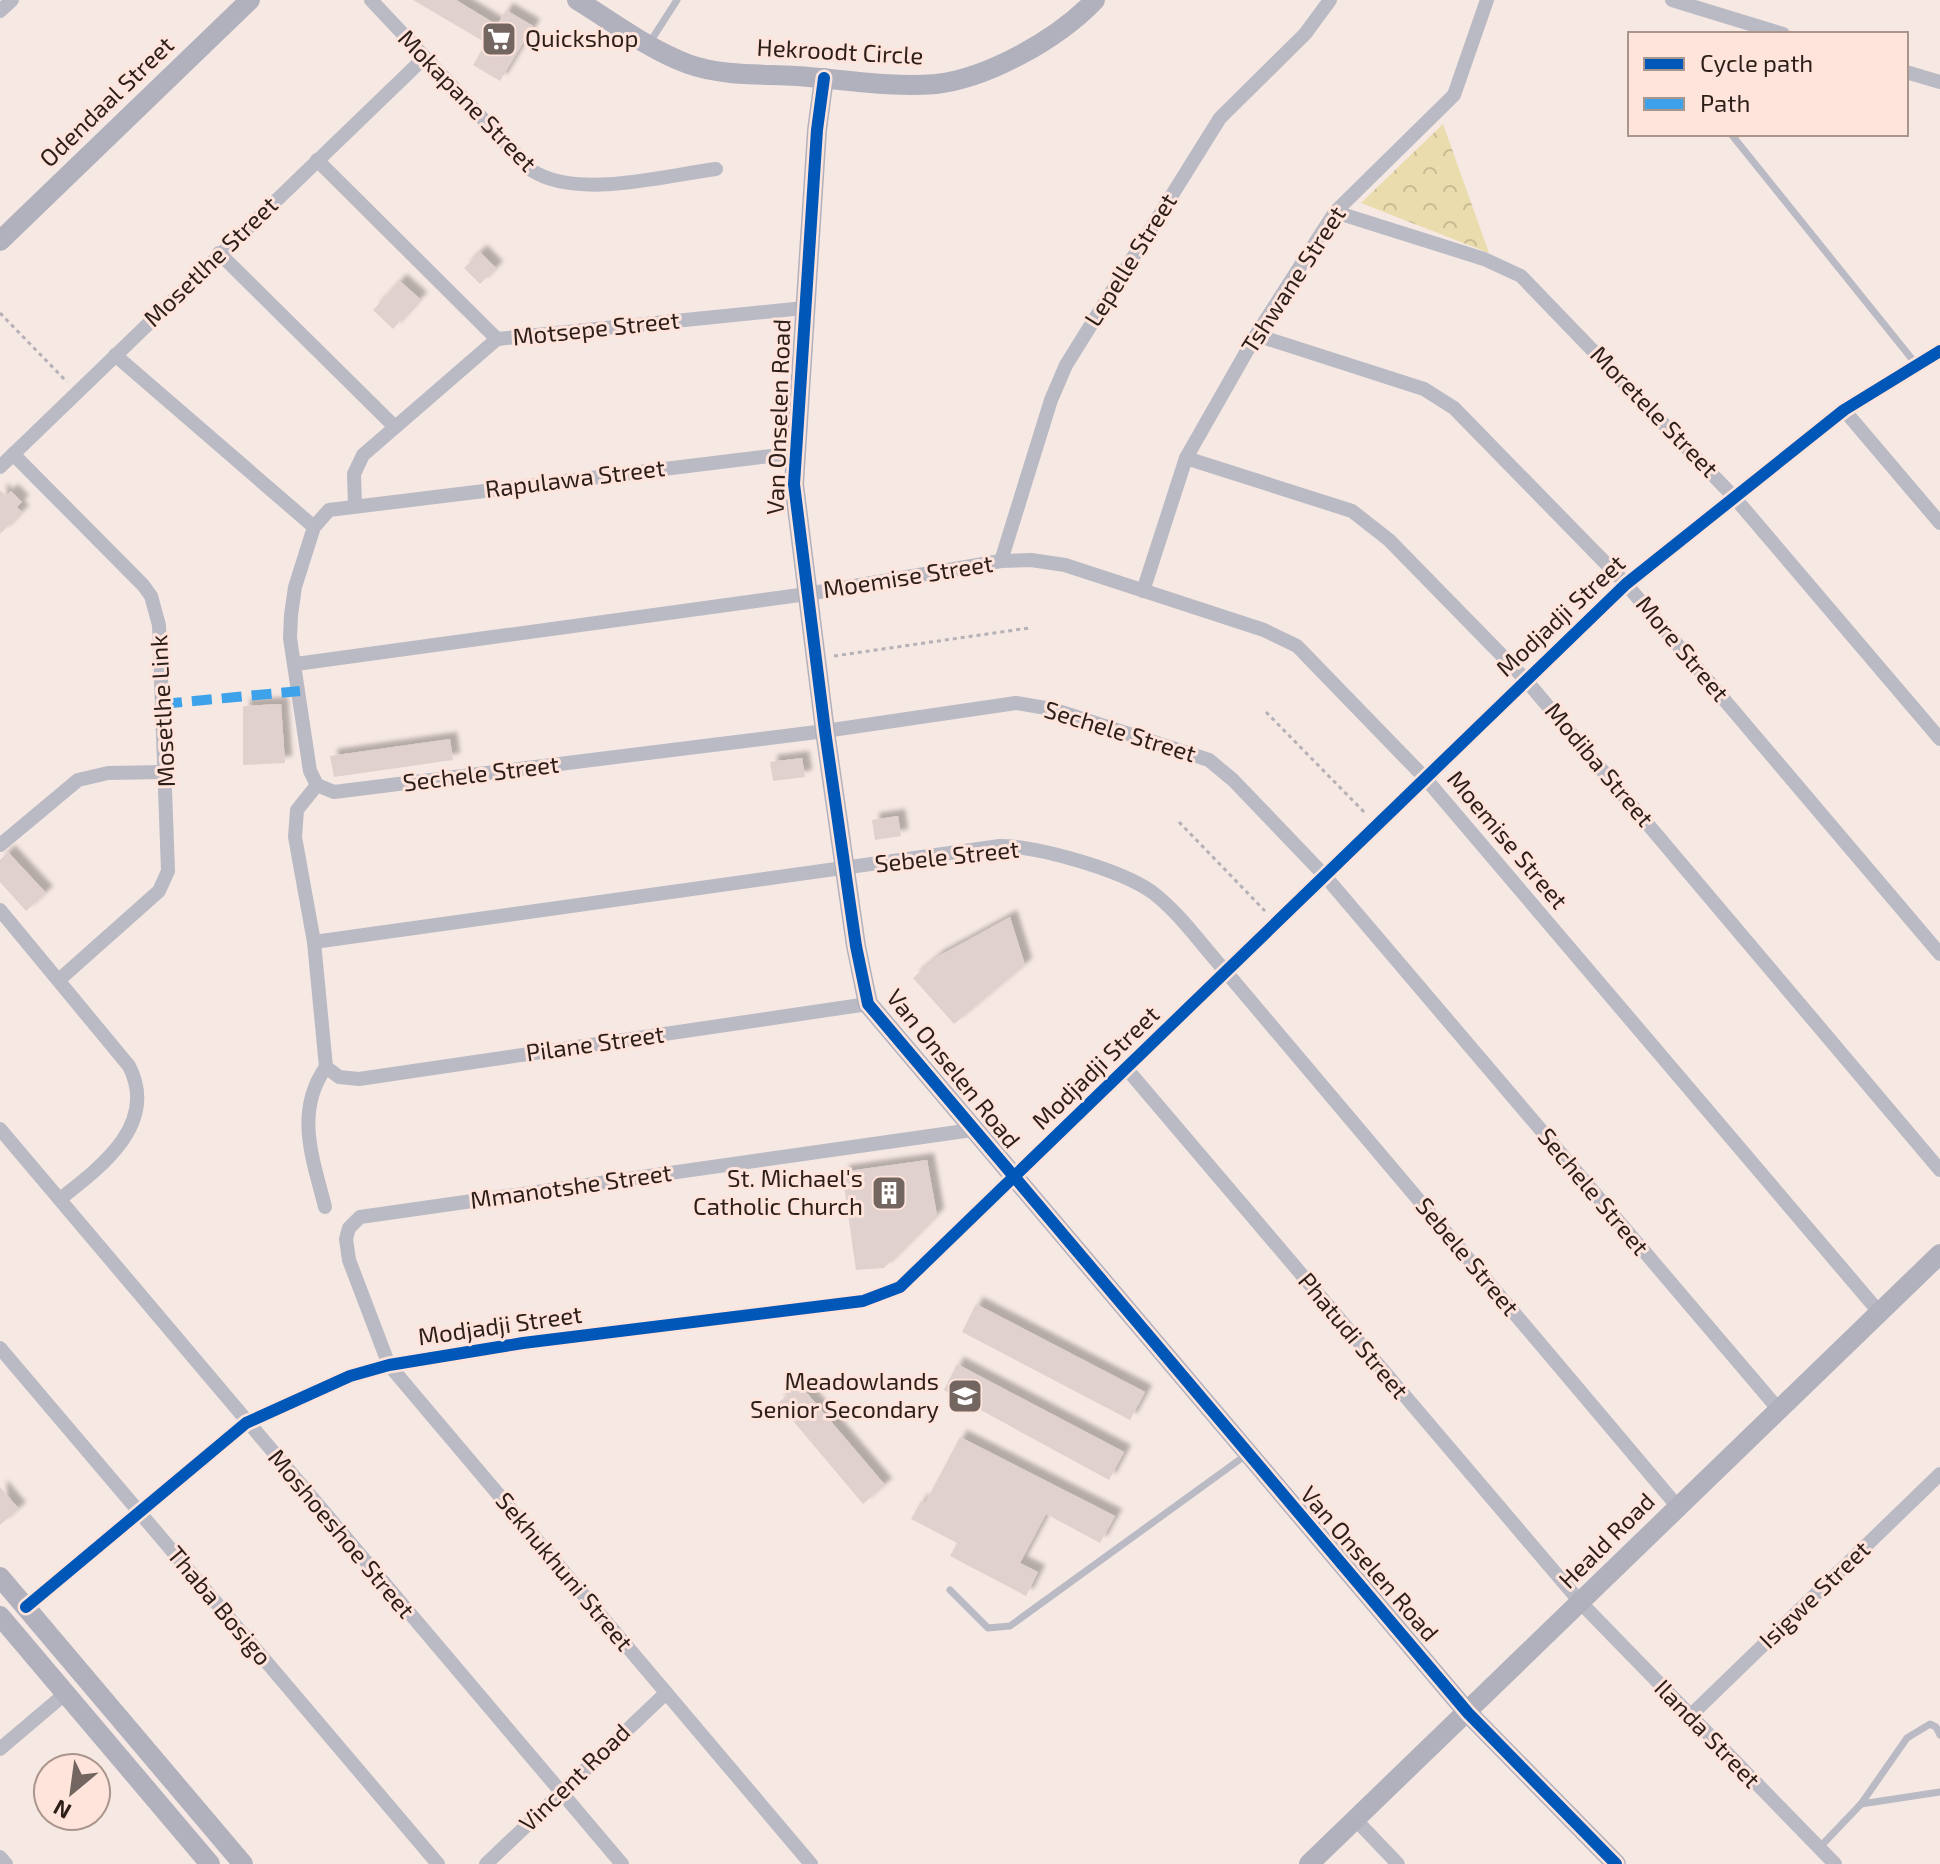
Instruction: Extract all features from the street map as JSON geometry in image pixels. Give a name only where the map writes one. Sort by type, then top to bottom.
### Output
[{"type":"street","points":[[0,11],[12,0]]},
{"type":"street","name":"Odendaal Street","points":[[0,241],[250,0]]},
{"type":"street","name":"Hekroodt Circle","points":[[577,0],[649,45],[707,69],[902,84],[956,80],[977,73],[1060,32],[1095,0]]},
{"type":"street","name":"Lepelle Street","points":[[1001,561],[1051,400],[1066,365],[1220,118],[1305,34],[1330,0]]},
{"type":"street","name":"Tshwane Street","points":[[1143,591],[1186,458],[1256,335],[1335,212],[1454,95],[1487,0]]},
{"type":"street","points":[[1672,0],[1776,32]]},
{"type":"street","name":"Mokapane Street","points":[[380,4],[424,58],[531,170],[553,182],[602,183],[716,169]]},
{"type":"street","name":"Mosetlhe Street","points":[[0,467],[424,58]]},
{"type":"street","points":[[1908,73],[1940,82]]},
{"type":"street","name":"Van Onselen Road","points":[[824,78],[817,130],[804,308],[794,498],[845,868],[868,1004],[1246,1455],[1468,1713],[1616,1864]]},
{"type":"street","name":"Motsepe Street","points":[[317,160],[497,339],[804,308]]},
{"type":"street","name":"Moretele Street","points":[[1335,212],[1484,259],[1521,276],[1734,497],[1940,739]]},
{"type":"street","points":[[219,253],[394,426]]},
{"type":"street","name":"More Street","points":[[1256,335],[1374,371],[1438,396],[1483,435],[1626,584],[1940,954]]},
{"type":"street","points":[[325,1207],[306,1131],[310,1100],[316,1081],[326,1067],[314,942],[299,874],[295,837],[297,810],[317,785],[310,771],[290,638],[293,601],[314,527],[329,510],[355,505],[354,474],[363,455],[497,339]]},
{"type":"street","name":"Modjadji Street","points":[[26,1607],[246,1423],[350,1376],[389,1365],[523,1343],[874,1298],[900,1287],[1626,584],[1844,410],[1940,351]]},
{"type":"street","points":[[115,355],[314,527]]},
{"type":"street","points":[[1844,410],[1940,523]]},
{"type":"street","name":"Rapulawa Street","points":[[355,505],[795,453]]},
{"type":"street","name":"Mosetlhe Link","points":[[13,454],[151,596],[159,625],[169,850],[165,882],[159,891],[60,979]]},
{"type":"street","name":"Modiba Street","points":[[1186,458],[1335,505],[1367,520],[1525,679],[1940,1170]]},
{"type":"street","name":"Moemise Street","points":[[296,664],[807,594],[1001,561],[1031,560],[1065,565],[1264,630],[1297,646],[1425,778],[1879,1312]]},
{"type":"street","name":"Sechele Street","points":[[317,785],[334,792],[825,731],[1016,703],[1052,709],[1209,760],[1233,780],[1325,876],[1779,1410]]},
{"type":"street","points":[[0,845],[78,780],[108,773],[165,772]]},
{"type":"street","name":"Sebele Street","points":[[314,942],[1000,846],[1037,849],[1118,876],[1154,894],[1227,973],[1678,1507]]},
{"type":"street","points":[[0,910],[129,1066],[139,1093],[138,1109],[116,1149],[105,1163],[60,1199]]},
{"type":"street","name":"Pilane Street","points":[[326,1067],[339,1077],[359,1079],[868,1004]]},
{"type":"street","name":"Phatudi Street","points":[[1126,1068],[1581,1603]]},
{"type":"street","name":"Moshoeshoe Street","points":[[0,1129],[622,1864]]},
{"type":"street","name":"Mmanotshe Street","points":[[349,1260],[346,1239],[349,1228],[360,1217],[972,1130]]},
{"type":"street","name":"Heald Road","points":[[1309,1864],[1940,1254]]},
{"type":"street","name":"Sekhukhuni Street","points":[[349,1260],[389,1365],[811,1864]]},
{"type":"street","name":"Thaba Bosigo","points":[[0,1348],[438,1864]]},
{"type":"street","name":"Isigwe Street","points":[[1690,1716],[1937,1484]]},
{"type":"street","points":[[0,1577],[243,1864]]},
{"type":"street","name":"Ilanda Street","points":[[1581,1603],[1835,1864]]},
{"type":"street","points":[[0,1616],[210,1864]]},
{"type":"street","points":[[0,1749],[66,1693]]},
{"type":"street","name":"Vincent Road","points":[[486,1864],[666,1693]]},
{"type":"street","points":[[1355,1819],[1398,1864]]},
{"type":"street","points":[[0,1857],[6,1864]]},
{"type":"lane","points":[[649,45],[677,0]]},
{"type":"lane","points":[[1733,136],[1916,364]]},
{"type":"lane","points":[[950,1590],[988,1628],[1010,1626],[1246,1455]]},
{"type":"lane","points":[[1819,1848],[1861,1804],[1907,1738],[1930,1724],[1936,1727],[1940,1735]]},
{"type":"lane","points":[[1861,1804],[1940,1792]]},
{"type":"path","points":[[0,313],[76,392]]},
{"type":"path","points":[[815,659],[1029,628]]},
{"type":"path","points":[[1266,712],[1377,826]]},
{"type":"path","points":[[1179,822],[1276,923]]},
{"type":"green space","points":[[1443,124],[1489,253],[1361,203]]},
{"type":"building","points":[[413,0],[456,0],[497,25],[506,10],[533,26],[500,81],[473,65],[486,43]]},
{"type":"building","points":[[480,252],[496,268],[480,284],[464,268]]},
{"type":"building","points":[[400,281],[420,299],[393,329],[373,310]]},
{"type":"building","points":[[0,490],[6,496],[11,491],[22,502],[17,507],[22,512],[0,534]]},
{"type":"building","points":[[281,704],[285,763],[243,765],[243,706]]},
{"type":"building","points":[[450,739],[453,760],[334,777],[330,756]]},
{"type":"building","points":[[802,758],[805,777],[773,781],[770,762]]},
{"type":"building","points":[[898,816],[901,836],[875,840],[872,820]]},
{"type":"building","points":[[8,852],[46,893],[26,911],[0,882],[0,860]]},
{"type":"building","points":[[1010,917],[1025,965],[954,1024],[913,978],[937,957]]},
{"type":"building","name":"St. Michael's Catholic Church","points":[[927,1160],[937,1215],[884,1268],[856,1270],[842,1172]]},
{"type":"building","points":[[976,1304],[1145,1392],[1130,1420],[962,1332]]},
{"type":"building","points":[[957,1364],[1124,1452],[1109,1480],[944,1390]]},
{"type":"building","points":[[800,1385],[885,1485],[863,1504],[778,1403]]},
{"type":"building","points":[[960,1437],[1115,1516],[1100,1543],[1046,1514],[1020,1563],[1038,1572],[1026,1596],[950,1556],[957,1543],[911,1519],[921,1501],[925,1503]]},
{"type":"building","points":[[0,1487],[19,1509],[0,1525]]},
{"type":"marked path","points":[[162,704],[300,691]]},
{"type":"cycle path","points":[[824,78],[817,130],[794,484],[825,731],[856,946],[868,1004],[1468,1713],[1616,1864]]},
{"type":"cycle path","points":[[26,1607],[246,1423],[350,1376],[389,1365],[523,1343],[863,1301],[900,1287],[1626,584],[1844,410],[1940,351]]},
{"type":"place","name":"Quickshop","points":[[499,39]]},
{"type":"place","name":"St. Michael's Catholic Church","points":[[889,1193]]},
{"type":"place","name":"Meadowlands Senior Secondary","points":[[965,1396]]}]
